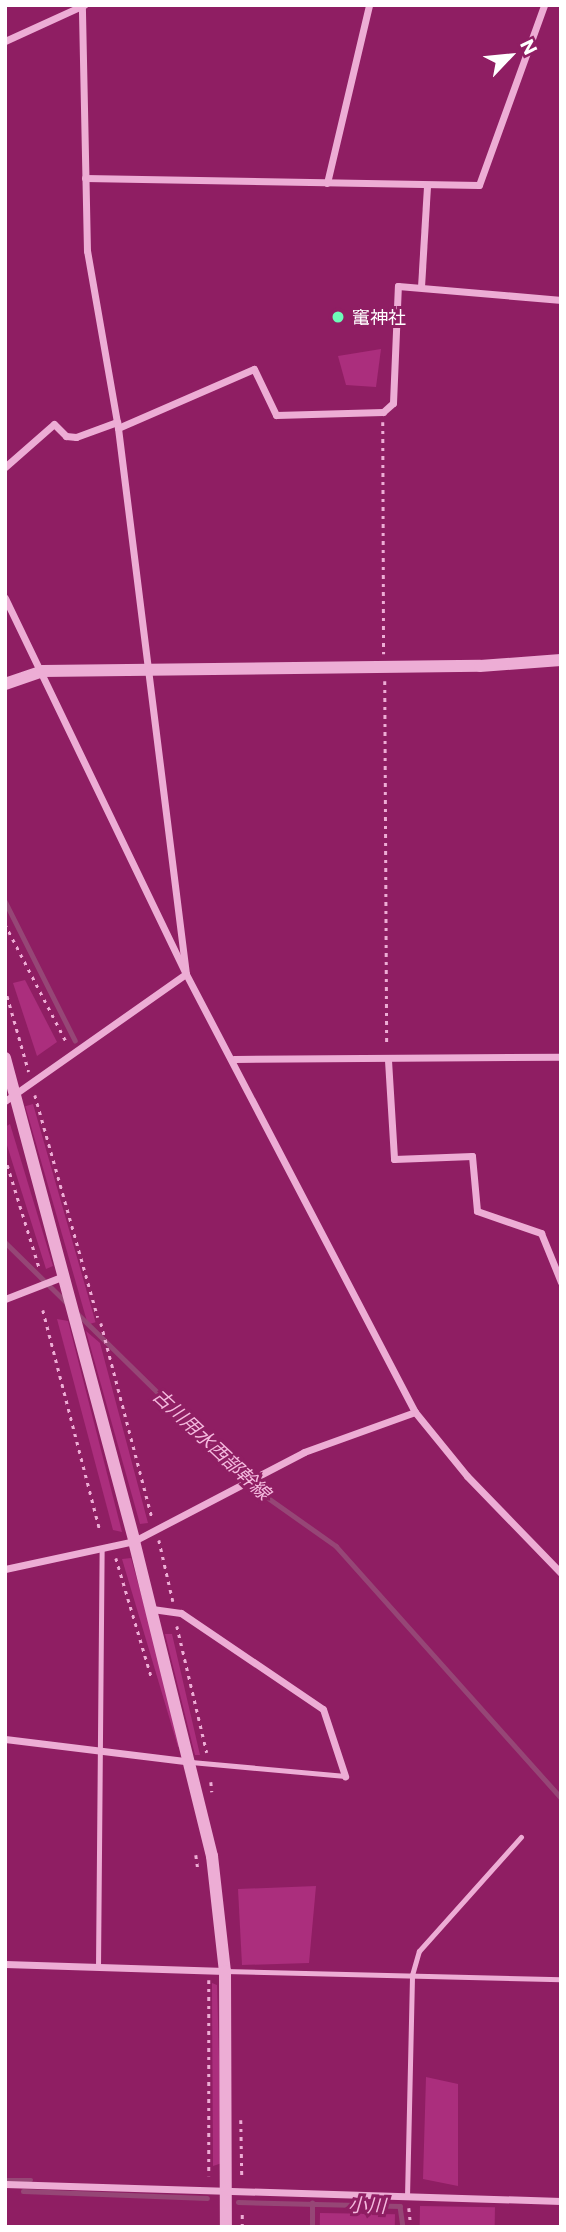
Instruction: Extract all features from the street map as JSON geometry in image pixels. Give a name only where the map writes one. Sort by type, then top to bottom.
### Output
[{"type":"street","points":[[327,183],[369,5]]},
{"type":"street","points":[[85,178],[479,185],[544,5]]},
{"type":"street","points":[[5,41],[83,6],[87,251],[117,425],[186,974]]},
{"type":"street","points":[[421,287],[427,185]]},
{"type":"street","points":[[5,467],[54,424],[66,436],[76,437],[117,425],[254,369],[276,415],[383,412],[393,403],[398,286],[561,300]]},
{"type":"street","points":[[5,598],[186,974],[234,1059],[415,1412],[467,1476],[561,1573]]},
{"type":"street","points":[[5,684],[42,671],[384,667],[561,660]]},
{"type":"street","points":[[10,1097],[73,1056],[186,974]]},
{"type":"street","points":[[234,1059],[561,1057]]},
{"type":"street","points":[[5,1058],[10,1097],[64,1276],[152,1609],[212,1856],[225,1971],[226,2227]]},
{"type":"street","points":[[387,1059],[394,1159],[472,1156],[477,1211],[541,1234],[561,1282]]},
{"type":"street","points":[[5,1299],[64,1276]]},
{"type":"street","points":[[5,1569],[134,1541],[304,1452],[415,1412]]},
{"type":"street","points":[[152,1609],[181,1613],[323,1709],[345,1776]]},
{"type":"street","points":[[5,1739],[191,1762]]},
{"type":"street","points":[[5,1964],[225,1971]]},
{"type":"street","points":[[5,2183],[226,2193],[561,2201]]},
{"type":"lane","points":[[98,1967],[102,1548]]},
{"type":"lane","points":[[191,1762],[345,1776]]},
{"type":"lane","points":[[407,2197],[412,1975],[419,1951],[439,1923],[450,1918],[521,1837]]},
{"type":"lane","points":[[225,1971],[561,1979]]},
{"type":"path","points":[[383,412],[387,1059]]},
{"type":"path","points":[[5,924],[73,1056]]},
{"type":"path","points":[[5,988],[98,1317]]},
{"type":"path","points":[[5,1157],[40,1270]]},
{"type":"path","points":[[43,1310],[100,1531]]},
{"type":"path","points":[[101,1323],[153,1525]]},
{"type":"path","points":[[159,1540],[174,1604]]},
{"type":"path","points":[[116,1558],[154,1685]]},
{"type":"path","points":[[177,1626],[207,1753]]},
{"type":"path","points":[[195,1850],[199,1877]]},
{"type":"path","points":[[209,1978],[209,2176]]},
{"type":"path","points":[[407,2197],[411,2227]]},
{"type":"path","points":[[242,2214],[242,2227]]},
{"type":"shaded area","points":[[381,349],[376,387],[346,385],[338,356]]},
{"type":"shaded area","points":[[25,980],[57,1042],[37,1056],[13,983]]},
{"type":"shaded area","points":[[33,1104],[96,1322],[88,1324],[25,1106]]},
{"type":"shaded area","points":[[10,1124],[53,1266],[46,1269],[5,1139],[5,1127]]},
{"type":"shaded area","points":[[57,1319],[68,1321],[122,1532],[113,1530]]},
{"type":"shaded area","points":[[86,1331],[100,1343],[148,1523],[140,1524]]},
{"type":"shaded area","points":[[131,1558],[183,1745],[178,1747],[122,1559]]},
{"type":"shaded area","points":[[165,1634],[172,1634],[200,1755],[195,1755]]},
{"type":"shaded area","points":[[316,1886],[309,1963],[242,1965],[238,1889]]},
{"type":"shaded area","points":[[212,1983],[217,1985],[222,2163],[213,2166]]},
{"type":"shaded area","points":[[426,2077],[458,2084],[458,2186],[423,2179]]},
{"type":"shaded area","points":[[420,2206],[495,2207],[495,2227],[420,2227]]},
{"type":"shaded area","points":[[320,2213],[395,2214],[395,2227],[320,2227]]},
{"type":"waterway","points":[[5,901],[75,1040]]},
{"type":"waterway","name":"古川用水西部幹線","points":[[5,1242],[67,1303]]},
{"type":"waterway","name":"古川用水西部幹線","points":[[78,1314],[257,1490],[336,1546],[561,1798]]},
{"type":"waterway","points":[[5,2180],[31,2180]]},
{"type":"waterway","points":[[23,2191],[207,2198]]},
{"type":"waterway","name":"小川","points":[[238,2202],[400,2206],[403,2227]]},
{"type":"waterway","name":"小川","points":[[312,2203],[312,2227]]},
{"type":"place","name":"竃神社","points":[[338,317]]}]
